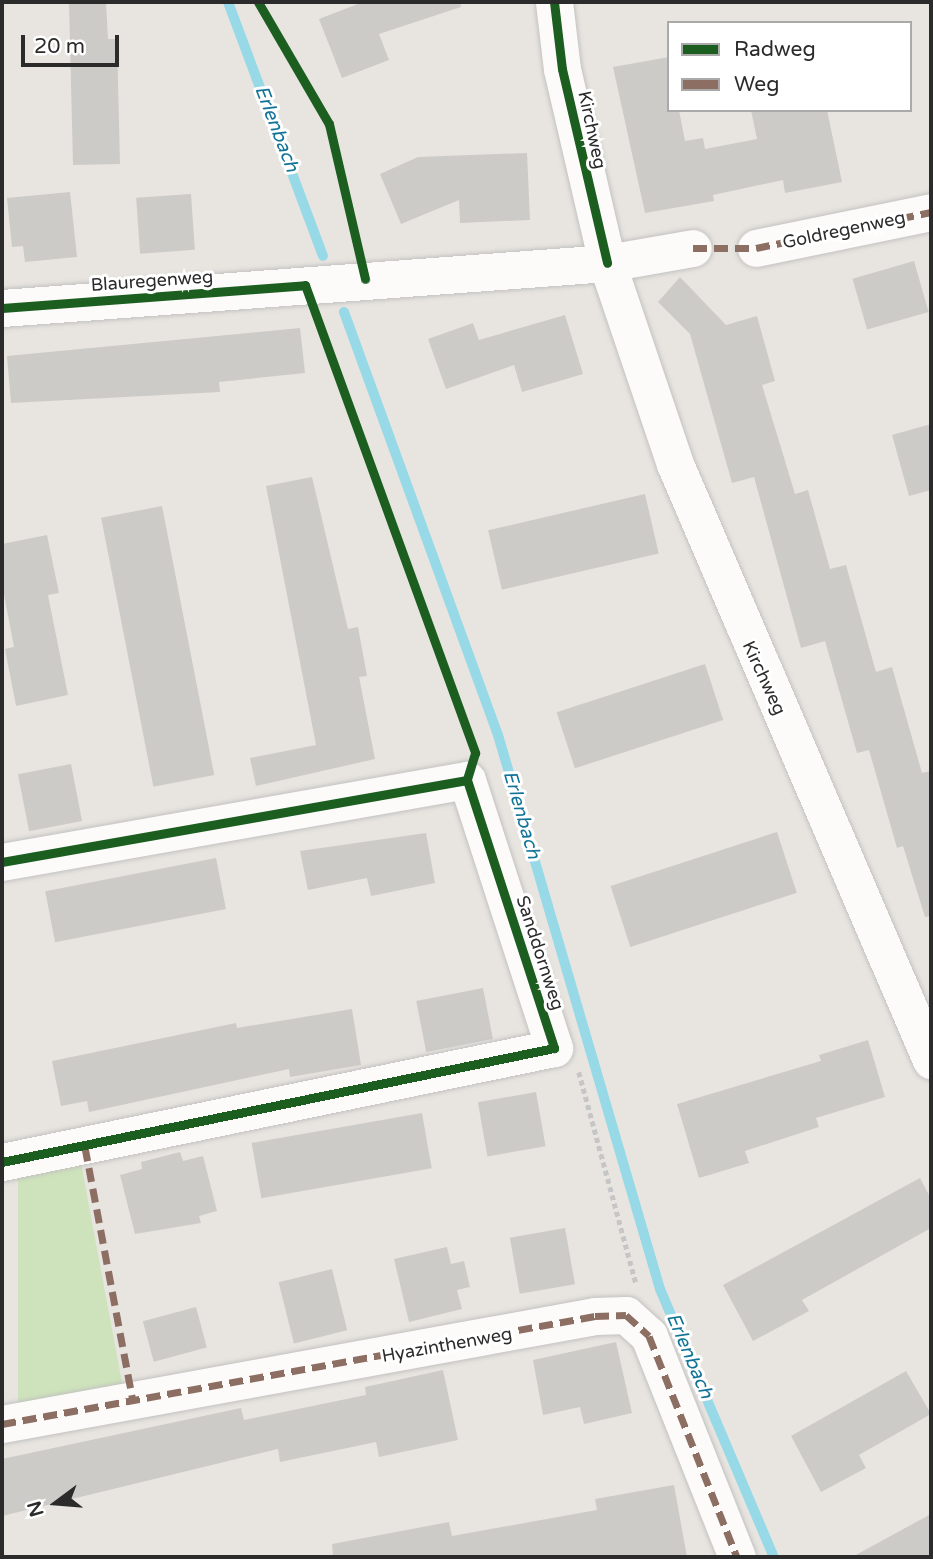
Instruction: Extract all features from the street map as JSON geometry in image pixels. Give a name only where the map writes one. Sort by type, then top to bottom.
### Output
[{"type":"street","name":"Kirchweg","points":[[554,2],[562,69],[607,263],[675,464],[736,615],[931,1060]]},
{"type":"street","name":"Goldregenweg","points":[[756,248],[931,212]]},
{"type":"street","points":[[607,263],[694,248]]},
{"type":"street","name":"Blauregenweg","points":[[2,308],[607,263]]},
{"type":"street","name":"Sanddornweg","points":[[2,862],[467,780],[554,1048]]},
{"type":"street","points":[[2,1162],[554,1048]]},
{"type":"street","name":"Hyazinthenweg","points":[[2,1424],[595,1316],[626,1315],[639,1322]]},
{"type":"street","points":[[639,1322],[727,1519],[737,1557]]},
{"type":"path","points":[[554,1048],[579,1073],[637,1287],[639,1322]]},
{"type":"green space","points":[[81,1163],[123,1388],[18,1408],[18,1175]]},
{"type":"building","points":[[69,2],[106,2],[108,39],[117,39],[120,164],[73,165]]},
{"type":"building","points":[[363,2],[460,2],[461,7],[379,34],[389,60],[342,78],[319,19]]},
{"type":"building","points":[[667,57],[667,112],[679,112],[685,141],[703,138],[705,149],[757,139],[751,112],[827,112],[842,182],[785,193],[783,180],[713,195],[714,201],[645,213],[613,67]]},
{"type":"building","points":[[527,153],[530,220],[460,223],[459,200],[401,224],[380,174],[418,157]]},
{"type":"building","points":[[70,192],[77,257],[25,262],[23,246],[12,247],[7,198]]},
{"type":"building","points":[[191,194],[195,250],[140,254],[136,198]]},
{"type":"building","points":[[914,261],[929,312],[867,330],[852,279]]},
{"type":"building","points":[[680,277],[726,325],[757,316],[775,381],[762,385],[795,494],[808,490],[830,569],[846,565],[876,672],[892,667],[922,773],[931,771],[931,916],[925,917],[903,846],[897,848],[869,750],[857,753],[825,641],[801,648],[754,477],[732,483],[690,334],[658,302]]},
{"type":"building","points":[[565,315],[583,374],[522,392],[514,365],[446,389],[428,339],[473,323],[479,340]]},
{"type":"building","points":[[300,328],[305,373],[219,382],[220,392],[11,403],[7,356]]},
{"type":"building","points":[[931,424],[931,490],[909,496],[892,435]]},
{"type":"building","points":[[312,477],[348,629],[358,627],[367,676],[359,677],[375,759],[256,786],[250,758],[316,745],[266,486]]},
{"type":"building","points":[[645,494],[659,553],[502,590],[488,530]]},
{"type":"building","points":[[162,506],[214,775],[153,787],[101,518]]},
{"type":"building","points":[[47,535],[59,593],[48,595],[68,695],[16,706],[5,649],[14,647],[2,584],[2,544]]},
{"type":"building","points":[[705,664],[723,720],[575,768],[557,712]]},
{"type":"building","points":[[71,764],[82,821],[29,831],[18,774]]},
{"type":"building","points":[[777,832],[797,893],[630,947],[611,886]]},
{"type":"building","points":[[426,833],[435,883],[371,896],[367,878],[308,890],[300,851]]},
{"type":"building","points":[[216,858],[226,909],[55,942],[45,891]]},
{"type":"building","points":[[483,988],[493,1039],[426,1052],[416,1001]]},
{"type":"building","points":[[352,1009],[361,1065],[290,1077],[289,1069],[89,1112],[87,1101],[61,1106],[52,1061],[236,1023],[237,1028]]},
{"type":"building","points":[[868,1040],[885,1097],[816,1118],[819,1127],[745,1151],[749,1163],[699,1178],[677,1104],[821,1061],[819,1055]]},
{"type":"building","points":[[536,1092],[546,1146],[487,1156],[478,1102]]},
{"type":"building","points":[[422,1113],[432,1168],[261,1198],[252,1143]]},
{"type":"building","points":[[180,1152],[183,1161],[203,1156],[217,1211],[199,1216],[201,1223],[135,1234],[120,1175],[142,1169],[141,1162]]},
{"type":"building","points":[[920,1178],[931,1199],[931,1228],[802,1300],[809,1311],[753,1341],[723,1285]]},
{"type":"building","points":[[565,1228],[575,1284],[520,1294],[510,1238]]},
{"type":"building","points":[[447,1247],[451,1264],[464,1261],[470,1287],[457,1290],[462,1309],[409,1322],[394,1259]]},
{"type":"building","points":[[332,1269],[347,1330],[294,1343],[279,1282]]},
{"type":"building","points":[[196,1307],[207,1348],[154,1362],[143,1321]]},
{"type":"building","points":[[616,1342],[632,1413],[584,1424],[580,1407],[543,1415],[533,1360]]},
{"type":"building","points":[[443,1370],[458,1440],[379,1457],[376,1442],[280,1462],[278,1449],[2,1516],[2,1459],[241,1408],[244,1420],[366,1395],[365,1387]]},
{"type":"building","points":[[906,1371],[931,1414],[859,1455],[866,1468],[821,1492],[791,1436]]},
{"type":"building","points":[[674,1485],[687,1557],[333,1557],[332,1544],[449,1522],[452,1536],[597,1510],[595,1499]]},
{"type":"building","points":[[931,1514],[931,1557],[852,1557]]},
{"type":"waterway","name":"Erlenbach","points":[[228,2],[323,256]]},
{"type":"waterway","name":"Erlenbach","points":[[344,312],[498,735],[660,1289],[774,1557]]},
{"type":"marked path","points":[[693,248],[756,248],[931,212]]},
{"type":"marked path","points":[[85,1147],[133,1402]]},
{"type":"marked path","points":[[2,1424],[595,1316],[626,1315],[649,1336],[737,1557]]},
{"type":"cycle path","points":[[258,2],[329,124],[365,279]]},
{"type":"cycle path","points":[[554,2],[562,69],[607,263]]},
{"type":"cycle path","points":[[2,308],[305,285],[475,753],[467,780]]},
{"type":"cycle path","points":[[2,862],[467,780],[554,1048],[2,1162]]}]
